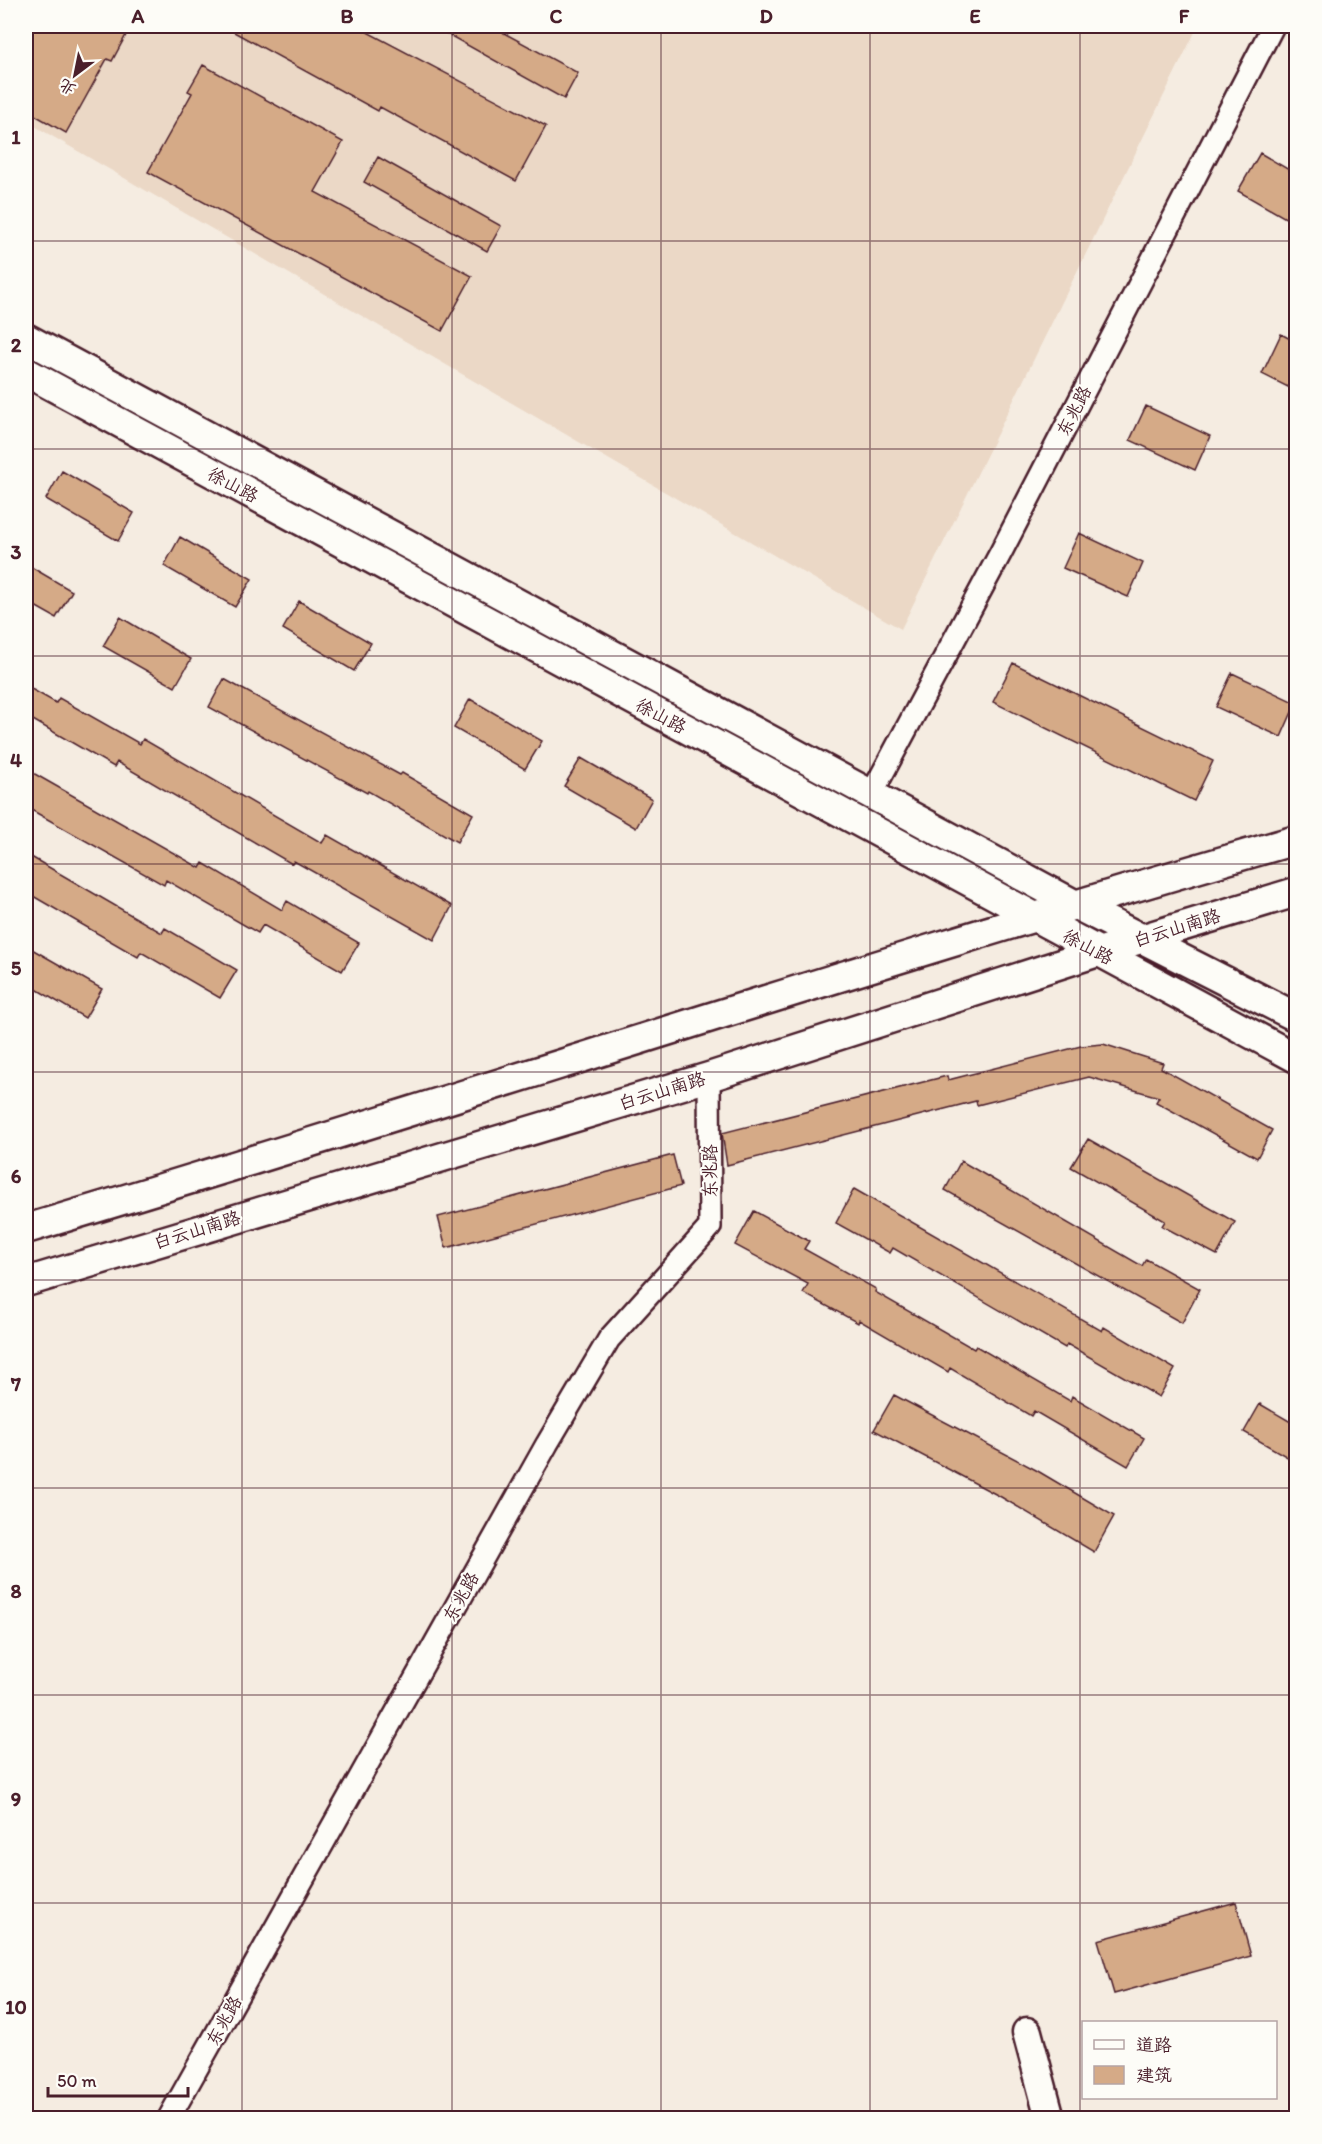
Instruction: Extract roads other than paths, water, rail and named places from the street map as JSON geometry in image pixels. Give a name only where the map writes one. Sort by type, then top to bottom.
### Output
[{"type":"main road","name":"徐山路","points":[[26,338],[1074,904],[1296,1017]]},
{"type":"main road","name":"徐山路","points":[[26,372],[1296,1058]]},
{"type":"main road","points":[[26,1229],[1074,904],[1296,840]]},
{"type":"main road","name":"白云山南路","points":[[26,1282],[710,1077],[1098,952],[1296,892]]},
{"type":"main road","points":[[1027,2032],[1050,2118]]},
{"type":"street","name":"东兆路","points":[[871,795],[1000,554],[1273,26]]},
{"type":"street","name":"东兆路","points":[[169,2118],[547,1444],[609,1338],[710,1227],[710,1077]]}]
